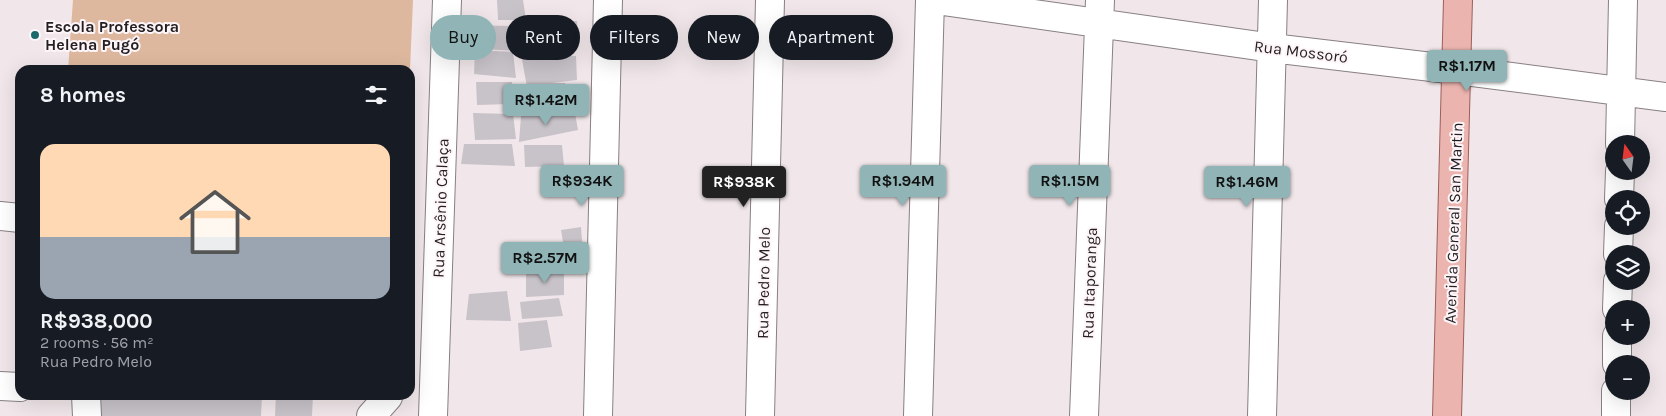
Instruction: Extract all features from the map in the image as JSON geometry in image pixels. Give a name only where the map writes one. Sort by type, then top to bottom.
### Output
[{"type":"main road","name":"Avenida General San Martin","points":[[1447,416],[1458,0]]},
{"type":"street","name":"Rua Arsênio Calaça","points":[[433,416],[447,0]]},
{"type":"street","points":[[598,416],[608,0]]},
{"type":"street","name":"Rua Pedro Melo","points":[[760,416],[770,0]]},
{"type":"street","points":[[918,416],[930,0]]},
{"type":"street","name":"Rua Mossoró","points":[[936,0],[1099,12],[1272,48],[1666,97]]},
{"type":"street","points":[[1262,416],[1273,0]]},
{"type":"street","points":[[1620,135],[1623,0]]},
{"type":"street","name":"Rua Itaporanga","points":[[1084,416],[1099,12]]},
{"type":"street","points":[[0,216],[15,218]]},
{"type":"street","points":[[0,386],[15,387]]},
{"type":"street","points":[[86,400],[87,416]]},
{"type":"street","points":[[1616,400],[1616,416]]},
{"type":"shaded area","points":[[73,0],[413,0],[410,65],[68,65]]},
{"type":"building","points":[[497,0],[523,0],[525,15],[506,15],[506,20],[498,20]]},
{"type":"building","points":[[496,26],[506,26],[506,50],[496,50]]},
{"type":"building","points":[[496,51],[506,52],[506,60],[514,60],[516,78],[474,74],[475,60],[496,60]]},
{"type":"building","points":[[522,60],[576,60],[577,80],[552,83],[565,83],[567,103],[527,109],[527,87]]},
{"type":"building","points":[[476,82],[512,82],[514,104],[477,105]]},
{"type":"building","points":[[473,113],[513,114],[516,139],[475,140]]},
{"type":"building","points":[[575,113],[578,130],[519,142],[521,116]]},
{"type":"building","points":[[464,144],[512,144],[515,166],[461,164]]},
{"type":"building","points":[[524,145],[562,145],[564,166],[525,167]]},
{"type":"building","points":[[581,227],[583,253],[565,254],[561,230]]},
{"type":"building","points":[[565,254],[569,269],[523,269],[519,258]]},
{"type":"building","points":[[564,271],[564,295],[526,297],[526,272]]},
{"type":"building","points":[[507,291],[511,321],[466,320],[469,294]]},
{"type":"building","points":[[559,298],[563,316],[522,319],[520,302]]},
{"type":"building","points":[[547,320],[552,347],[520,351],[518,323]]},
{"type":"building","points":[[98,400],[262,400],[261,416],[97,416]]},
{"type":"building","points":[[276,400],[313,400],[312,416],[275,416]]},
{"type":"place","name":"Escola Professora Helena Pugó","points":[[35,35]]}]
